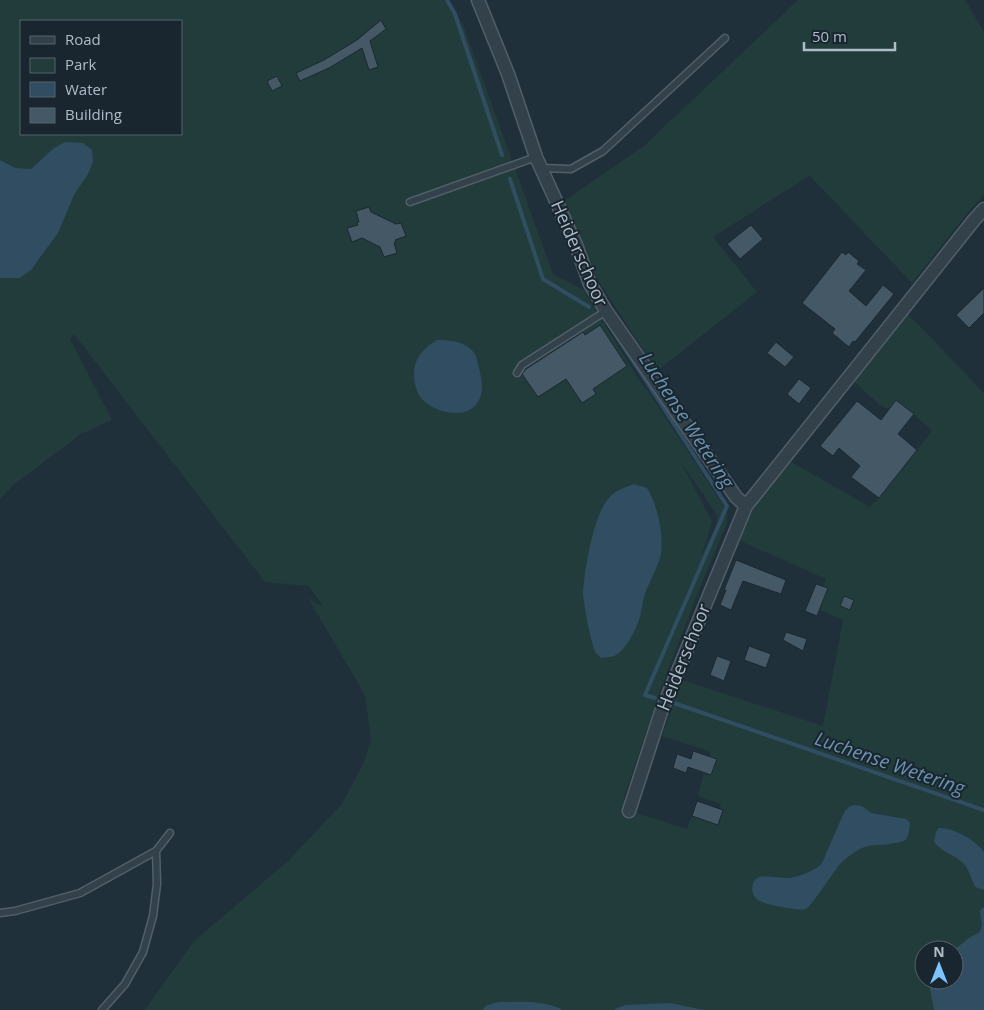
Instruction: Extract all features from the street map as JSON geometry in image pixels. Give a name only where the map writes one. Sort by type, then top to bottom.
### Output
[{"type":"street","name":"Heiderschoor","points":[[478,0],[508,74],[539,162],[576,245],[590,284],[606,311],[736,497],[746,506]]},
{"type":"street","name":"Heiderschoor","points":[[629,812],[661,712],[746,506],[984,209]]},
{"type":"lane","points":[[410,202],[539,162],[571,169],[603,150],[725,38]]},
{"type":"lane","points":[[517,373],[522,365],[606,311]]},
{"type":"lane","points":[[0,913],[15,911],[80,893],[156,851],[170,834]]},
{"type":"lane","points":[[102,1010],[125,984],[143,952],[153,916],[157,884],[156,851]]},
{"type":"green space","points":[[0,0],[448,0],[463,25],[553,274],[583,290],[645,389],[727,511],[727,523],[657,699],[623,800],[639,806],[637,813],[687,829],[693,813],[717,820],[721,804],[698,796],[711,752],[662,736],[682,680],[823,726],[843,620],[815,608],[826,579],[736,539],[760,498],[788,460],[870,507],[929,435],[932,431],[914,414],[896,401],[889,409],[880,405],[852,380],[907,313],[984,393],[984,1010],[145,1010],[194,941],[287,862],[342,804],[364,762],[371,739],[365,695],[307,596],[315,603],[324,607],[309,586],[265,582],[74,334],[70,339],[112,420],[81,434],[13,485],[0,499]],"holes":[[[681,462],[717,515],[717,523],[701,557],[712,522]]]},
{"type":"green space","points":[[798,0],[965,0],[984,32],[984,195],[912,283],[809,176],[713,237],[757,292],[657,371],[601,285],[570,225],[561,203],[644,146]]},
{"type":"water","points":[[65,142],[83,143],[92,150],[93,162],[88,174],[74,195],[58,233],[32,269],[20,278],[0,278],[0,160],[15,168],[31,169],[54,148]]},
{"type":"water","points":[[437,340],[454,341],[464,345],[473,351],[476,356],[482,388],[476,405],[469,410],[454,413],[445,412],[430,406],[418,394],[414,377],[415,364],[421,353]]},
{"type":"water","points":[[634,484],[647,488],[654,503],[662,541],[660,558],[645,594],[639,620],[630,639],[616,655],[601,658],[594,648],[583,597],[588,557],[598,518],[608,499],[614,493]]},
{"type":"water","points":[[854,805],[862,806],[871,813],[906,819],[910,823],[906,840],[867,846],[853,853],[840,864],[806,909],[774,906],[756,898],[752,888],[753,882],[758,878],[792,878],[819,866],[845,811]]},
{"type":"water","points":[[939,828],[952,830],[964,836],[984,852],[984,890],[975,887],[964,864],[941,849],[934,842]]},
{"type":"water","points":[[984,908],[984,1010],[934,1010],[930,990],[964,990],[964,942],[980,932],[982,925],[980,912]]},
{"type":"water","points":[[492,1003],[540,1003],[563,1010],[483,1010]]},
{"type":"water","points":[[670,1003],[704,1010],[613,1010],[625,1005]]},
{"type":"building","points":[[381,20],[386,29],[370,41],[378,67],[369,70],[362,48],[329,68],[300,81],[296,73],[324,60],[357,40]]},
{"type":"building","points":[[277,76],[282,86],[272,91],[267,81]]},
{"type":"building","points":[[369,207],[371,212],[396,224],[401,223],[406,236],[395,240],[397,253],[384,257],[380,247],[362,238],[352,242],[347,228],[358,225],[356,211]]},
{"type":"building","points":[[751,225],[763,239],[740,259],[727,244]]},
{"type":"building","points":[[842,252],[846,255],[848,252],[859,261],[857,264],[866,270],[849,291],[866,306],[883,285],[894,294],[849,347],[832,333],[835,329],[802,303]]},
{"type":"building","points":[[984,288],[984,313],[969,328],[956,315]]},
{"type":"building","points":[[600,325],[627,366],[593,389],[596,394],[582,403],[566,379],[538,397],[522,374],[526,369],[583,332],[585,335]]},
{"type":"building","points":[[776,342],[794,357],[785,367],[767,353]]},
{"type":"building","points":[[799,379],[811,388],[799,404],[787,394]]},
{"type":"building","points":[[896,400],[914,414],[898,434],[917,450],[879,498],[851,477],[860,466],[839,448],[833,456],[820,446],[857,401],[881,420]]},
{"type":"building","points":[[736,560],[786,580],[781,594],[743,581],[731,610],[720,605]]},
{"type":"building","points":[[816,584],[828,588],[817,616],[805,611]]},
{"type":"building","points":[[844,596],[854,600],[850,610],[840,606]]},
{"type":"building","points":[[786,632],[807,639],[803,651],[783,640]]},
{"type":"building","points":[[749,646],[771,654],[766,668],[744,660]]},
{"type":"building","points":[[717,656],[731,661],[724,681],[710,675]]},
{"type":"building","points":[[693,751],[717,759],[711,775],[688,767],[686,773],[673,768],[677,754],[691,759]]},
{"type":"building","points":[[697,801],[723,810],[718,825],[692,816]]},
{"type":"waterway","name":"Luchense Wetering","points":[[447,0],[455,14],[502,155]]},
{"type":"waterway","name":"Luchense Wetering","points":[[510,179],[543,279],[589,307]]},
{"type":"waterway","name":"Luchense Wetering","points":[[613,331],[727,506],[645,695],[655,698]]},
{"type":"waterway","name":"Luchense Wetering","points":[[674,703],[984,810]]}]
